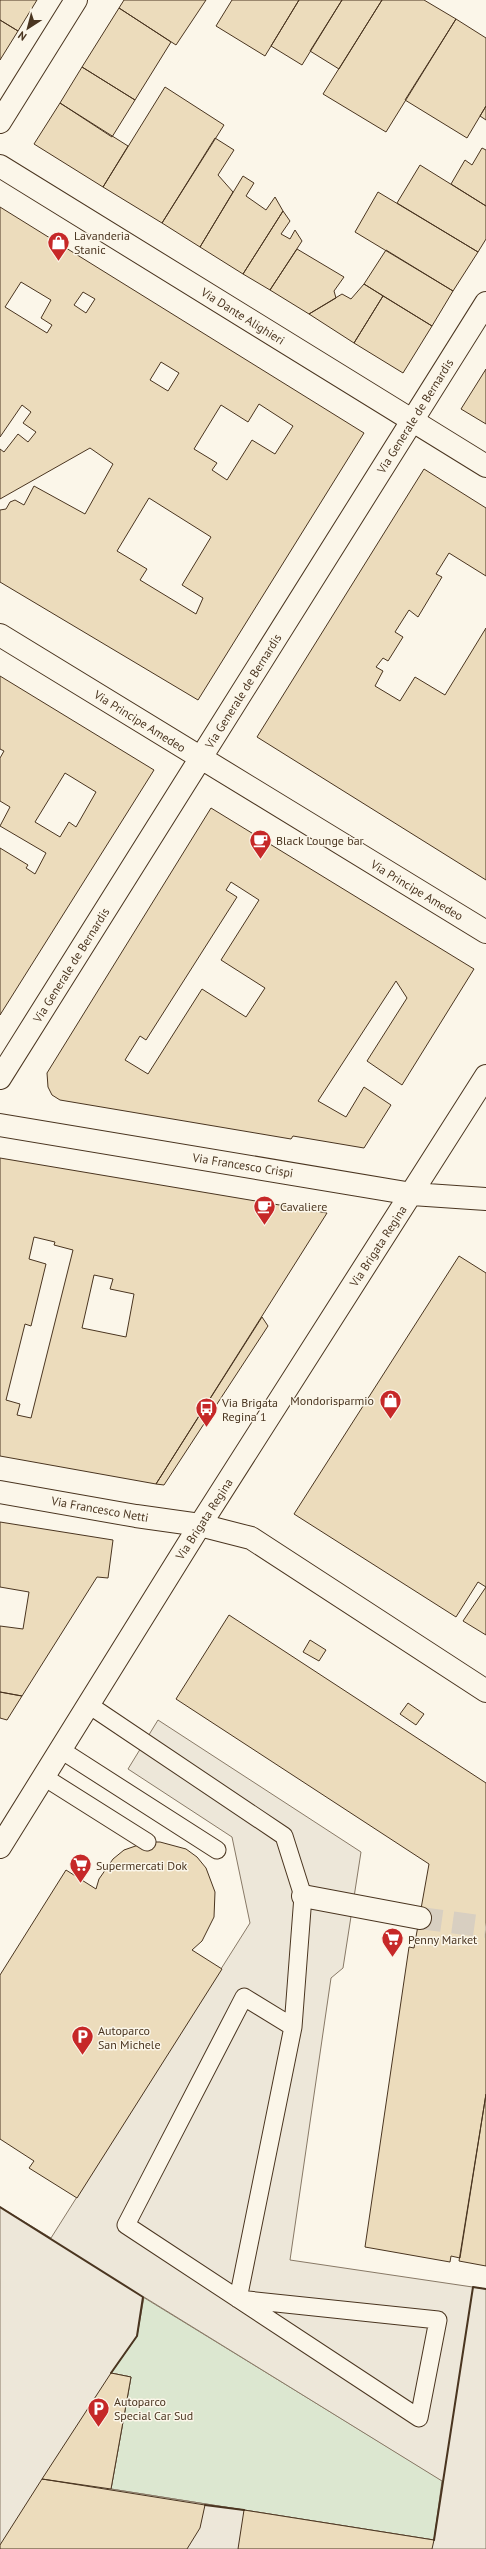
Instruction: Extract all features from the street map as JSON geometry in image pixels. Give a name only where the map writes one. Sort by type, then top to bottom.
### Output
[{"type":"street","points":[[0,122],[76,0]]},
{"type":"street","name":"Via Dante Alighieri","points":[[0,166],[486,466]]},
{"type":"street","name":"Via Generale de Bernardis","points":[[0,1078],[486,303]]},
{"type":"street","name":"Via Principe Amedeo","points":[[0,635],[486,932]]},
{"type":"street","name":"Via Brigata Regina","points":[[0,1847],[200,1524],[486,1076]]},
{"type":"street","name":"Via Francesco Crispi","points":[[0,1125],[412,1194],[486,1199]]},
{"type":"street","name":"Via Francesco Netti","points":[[0,1492],[136,1516],[200,1524],[251,1538],[486,1691]]},
{"type":"street","points":[[303,1896],[420,1918]]},
{"type":"lane","points":[[88,1705],[284,1836],[303,1896],[294,2027],[238,2299]]},
{"type":"lane","points":[[61,1750],[217,1850]]},
{"type":"lane","points":[[44,1777],[147,1842]]},
{"type":"lane","points":[[238,2299],[438,2320],[419,2418],[367,2384],[238,2299],[126,2225],[244,1997],[294,2027]]},
{"type":"green space","points":[[143,2297],[443,2481],[434,2540],[111,2489],[131,2377],[111,2373],[137,2336]]},
{"type":"shaded area","points":[[158,1720],[361,1852],[343,1968],[331,1978],[290,2260],[486,2289],[486,2549],[0,2549],[0,2207],[51,2238],[250,1923],[232,1837],[128,1769]],"holes":[[[144,2297],[442,2481],[434,2540],[111,2489],[131,2377],[111,2373],[137,2336]]]},
{"type":"building","points":[[0,0],[37,0],[18,31],[0,20]]},
{"type":"building","points":[[124,0],[206,0],[176,45],[119,8]]},
{"type":"building","points":[[232,0],[299,0],[265,56],[216,26]]},
{"type":"building","points":[[299,0],[342,0],[302,65],[271,46]]},
{"type":"building","points":[[342,0],[382,0],[339,69],[310,51]]},
{"type":"building","points":[[382,0],[424,0],[456,19],[386,132],[323,94]]},
{"type":"building","points":[[119,8],[171,42],[135,100],[82,67]]},
{"type":"building","points":[[456,19],[486,38],[486,106],[467,138],[405,100]]},
{"type":"building","points":[[0,20],[18,31],[0,60]]},
{"type":"building","points":[[82,67],[135,100],[112,137],[60,103]]},
{"type":"building","points":[[165,87],[224,125],[162,223],[103,187]]},
{"type":"building","points":[[60,103],[128,146],[103,187],[34,144]]},
{"type":"building","points":[[486,106],[486,120],[480,116]]},
{"type":"building","points":[[215,138],[234,150],[218,175],[233,192],[200,247],[162,223]]},
{"type":"building","points":[[482,148],[486,150],[486,206],[451,184],[465,160],[472,165]]},
{"type":"building","points":[[420,165],[486,206],[486,239],[478,252],[397,203]]},
{"type":"building","points":[[243,176],[254,183],[246,196],[266,210],[275,197],[283,211],[243,274],[200,247]]},
{"type":"building","points":[[378,192],[478,252],[453,291],[355,232]]},
{"type":"building","points":[[0,207],[364,433],[198,700],[0,582],[0,510],[6,509],[10,502],[15,500],[24,505],[34,486],[85,514],[113,464],[90,448],[0,499],[0,449],[4,452],[18,434],[28,442],[36,432],[23,423],[31,412],[22,405],[0,437]],"holes":[[[21,282],[51,300],[41,318],[52,325],[47,333],[5,307]],[[83,292],[95,299],[86,313],[74,305]],[[161,362],[179,373],[168,391],[150,380]],[[259,404],[293,426],[275,454],[252,440],[227,480],[212,470],[217,463],[194,449],[221,405],[248,422]],[[149,498],[211,537],[182,585],[203,598],[196,614],[140,580],[147,569],[117,551]]]},
{"type":"building","points":[[283,211],[290,221],[281,234],[290,239],[295,230],[302,241],[270,290],[243,274]]},
{"type":"building","points":[[297,249],[344,277],[334,291],[336,298],[309,314],[270,290]]},
{"type":"building","points":[[386,250],[453,291],[432,326],[364,284]]},
{"type":"building","points":[[364,284],[383,296],[354,343],[309,314],[342,294],[351,299]]},
{"type":"building","points":[[383,296],[432,326],[403,373],[354,343]]},
{"type":"building","points":[[486,369],[486,424],[461,409]]},
{"type":"building","points":[[424,469],[486,508],[486,576],[449,553],[436,574],[442,577],[418,617],[409,610],[395,632],[403,637],[388,661],[383,658],[376,667],[383,671],[375,686],[400,701],[415,677],[445,695],[486,628],[486,880],[257,737]]},
{"type":"building","points":[[0,676],[154,770],[0,1015],[0,848],[28,865],[26,868],[35,874],[46,853],[0,826],[10,807],[0,801],[0,758],[4,751],[0,749]],"holes":[[[65,773],[96,792],[76,827],[69,822],[60,837],[35,822]]]},
{"type":"building","points":[[211,808],[474,969],[402,1085],[367,1061],[407,998],[396,981],[318,1101],[346,1117],[364,1087],[391,1105],[364,1148],[293,1136],[291,1139],[60,1100],[52,1095],[48,1087],[47,1073]],"holes":[[[231,882],[259,900],[221,960],[265,988],[246,1017],[202,989],[148,1074],[125,1060],[140,1036],[146,1040],[237,897],[226,890]]]},
{"type":"building","points":[[0,1158],[327,1213],[156,1484],[0,1456]],"holes":[[[34,1237],[55,1242],[54,1245],[73,1250],[31,1418],[17,1415],[20,1404],[6,1400],[25,1324],[31,1326],[46,1264],[29,1259]],[[94,1275],[113,1279],[110,1289],[134,1294],[126,1337],[82,1328]]]},
{"type":"building","points":[[459,1256],[486,1273],[486,1587],[478,1582],[456,1617],[294,1514]]},
{"type":"building","points":[[262,1317],[268,1326],[164,1485],[156,1484]]},
{"type":"building","points":[[0,1522],[113,1540],[108,1578],[97,1577],[22,1696],[0,1692],[0,1626],[23,1629],[29,1592],[0,1587]]},
{"type":"building","points":[[486,1587],[486,1635],[463,1621]]},
{"type":"building","points":[[229,1615],[486,1783],[486,2094],[460,2258],[451,2256],[450,2262],[365,2247],[409,1947],[414,1948],[429,1864],[176,1699]]},
{"type":"building","points":[[310,1640],[326,1650],[319,1661],[303,1652]]},
{"type":"building","points":[[0,1692],[22,1696],[7,1720],[0,1718]]},
{"type":"building","points":[[408,1703],[424,1714],[416,1725],[400,1714]]},
{"type":"building","name":"Autoparco San Michele","points":[[147,1842],[160,1842],[186,1849],[197,1857],[206,1868],[215,1892],[214,1917],[202,1941],[192,1950],[222,1969],[77,2198],[29,2168],[34,2161],[0,2139],[0,1975],[66,1870],[96,1889],[99,1879],[113,1859],[124,1850]]},
{"type":"building","points":[[486,2094],[486,2266],[459,2261]]},
{"type":"building","points":[[111,2373],[131,2377],[111,2489],[42,2479]]},
{"type":"building","points":[[42,2479],[205,2505],[200,2528],[187,2549],[0,2549],[0,2545]]},
{"type":"building","points":[[244,2510],[434,2540],[432,2549],[238,2549]]},
{"type":"tunnel","points":[[420,1918],[486,1927]]},
{"type":"wall","points":[[0,2207],[143,2297],[137,2336],[111,2373]]},
{"type":"wall","points":[[434,2540],[473,2287],[486,2289]]},
{"type":"wall","points":[[205,2505],[244,2510]]},
{"type":"place","name":"Lavanderia Stanic","points":[[58,262]]},
{"type":"place","name":"Black Lounge bar","points":[[261,860]]},
{"type":"place","name":"Cavaliere","points":[[265,1226]]},
{"type":"place","name":"Mondorisparmio","points":[[390,1420]]},
{"type":"place","name":"Via Brigata Regina 1","points":[[207,1428]]},
{"type":"place","name":"Supermercati Dok","points":[[80,1884]]},
{"type":"place","name":"Penny Market","points":[[392,1958]]},
{"type":"place","name":"Autoparco San Michele","points":[[83,2056]]},
{"type":"place","name":"Autoparco Special Car Sud","points":[[99,2428]]}]
